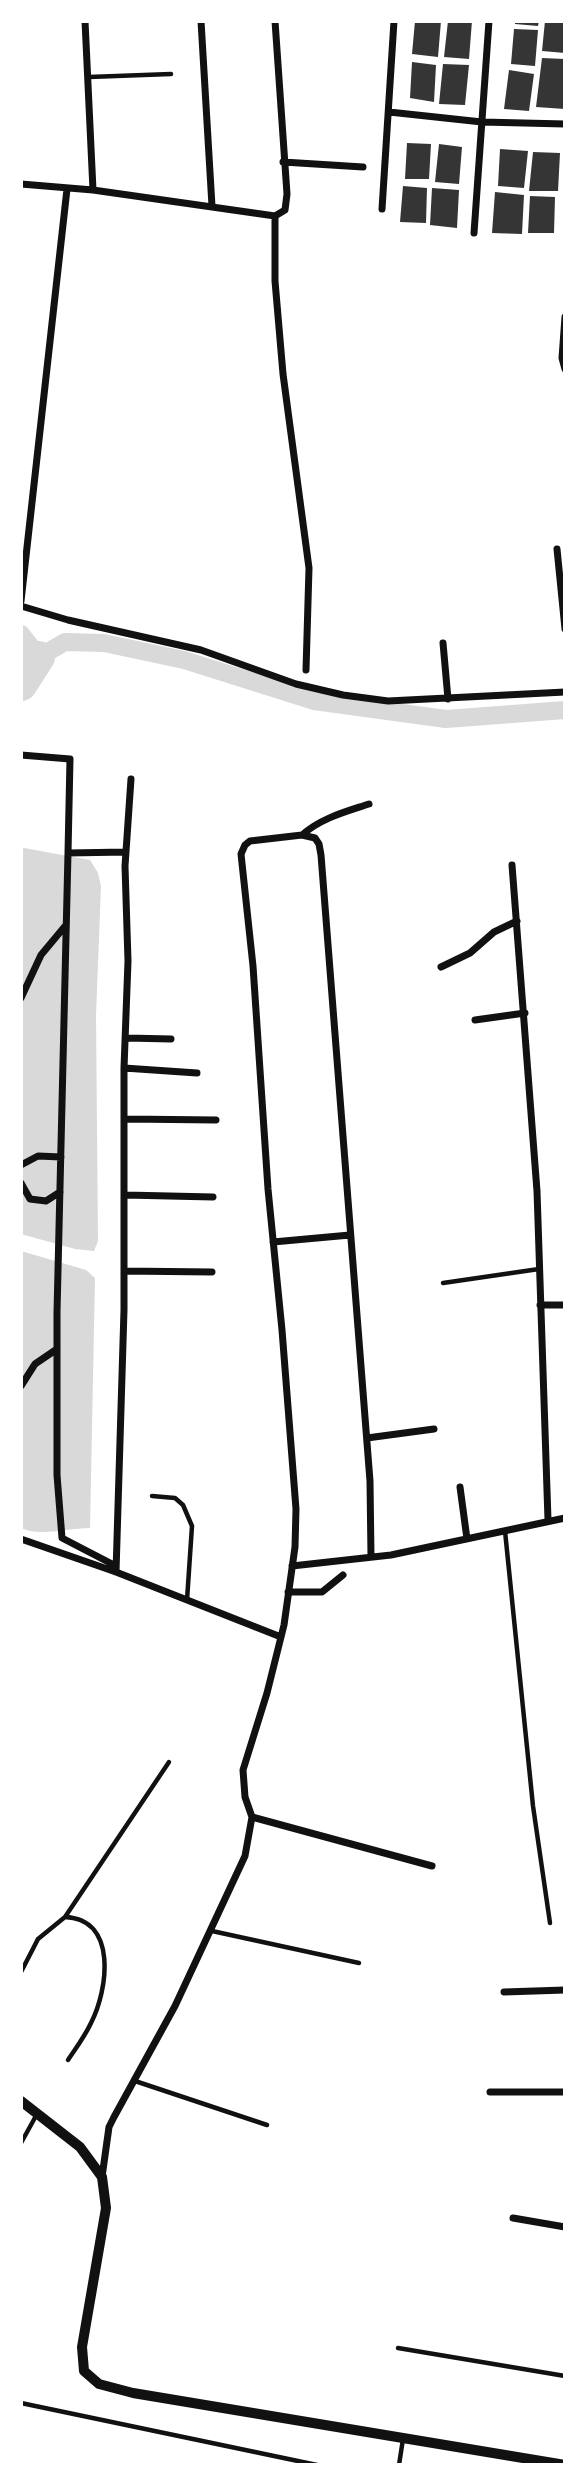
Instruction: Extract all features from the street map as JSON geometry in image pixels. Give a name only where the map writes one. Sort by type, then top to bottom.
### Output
[{"type":"street","points":[[85,21],[93,190]]},
{"type":"street","points":[[201,21],[212,206]]},
{"type":"street","points":[[21,184],[93,190],[275,216],[285,210],[287,202],[275,21]]},
{"type":"street","points":[[382,209],[394,21]]},
{"type":"street","points":[[474,233],[489,21]]},
{"type":"street","points":[[388,112],[482,122],[565,124]]},
{"type":"street","points":[[283,162],[363,167]]},
{"type":"street","points":[[67,189],[21,604],[68,620],[201,650],[323,691],[388,701],[565,692]]},
{"type":"street","points":[[275,216],[275,281],[283,374],[309,568],[306,670]]},
{"type":"street","points":[[565,317],[562,358],[565,369]]},
{"type":"street","points":[[557,549],[565,629]]},
{"type":"street","points":[[443,643],[448,699]]},
{"type":"street","points":[[21,755],[71,759],[57,1349],[57,1475],[62,1538],[116,1569]]},
{"type":"street","points":[[116,1569],[124,1271],[126,852],[131,779]]},
{"type":"street","points":[[303,835],[313,825],[369,804]]},
{"type":"street","points":[[371,1557],[367,1438],[321,855],[315,838],[303,835],[250,841],[241,854],[253,966],[272,1242],[296,1509],[295,1547],[281,1637],[243,1770],[245,1797],[252,1817],[245,1856],[212,1931],[109,2127],[102,2177],[106,2208],[82,2347],[84,2371],[99,2384],[133,2393],[565,2465]]},
{"type":"street","points":[[68,853],[126,852]]},
{"type":"street","points":[[512,866],[540,1269],[548,1520]]},
{"type":"street","points":[[442,967],[470,953],[494,932],[517,921]]},
{"type":"street","points":[[21,998],[41,955],[66,924]]},
{"type":"street","points":[[475,1020],[524,1013]]},
{"type":"street","points":[[127,1038],[171,1039]]},
{"type":"street","points":[[124,1068],[197,1073]]},
{"type":"street","points":[[126,1119],[215,1120]]},
{"type":"street","points":[[21,1166],[38,1156],[61,1157]]},
{"type":"street","points":[[22,1190],[30,1199],[46,1201],[60,1192]]},
{"type":"street","points":[[125,1195],[213,1197]]},
{"type":"street","points":[[272,1242],[350,1235]]},
{"type":"street","points":[[124,1271],[212,1272]]},
{"type":"street","points":[[540,1305],[565,1305]]},
{"type":"street","points":[[21,1386],[36,1364],[57,1349]]},
{"type":"street","points":[[367,1438],[434,1429]]},
{"type":"street","points":[[460,1487],[467,1539]]},
{"type":"street","points":[[292,1566],[371,1557],[565,1517]]},
{"type":"street","points":[[21,1539],[116,1569],[281,1637]]},
{"type":"street","points":[[288,1592],[322,1592],[343,1575]]},
{"type":"street","points":[[252,1817],[432,1867]]},
{"type":"street","points":[[504,1992],[565,1990]]},
{"type":"street","points":[[490,2092],[565,2092]]},
{"type":"street","points":[[21,2101],[80,2147],[102,2177]]},
{"type":"street","points":[[513,2218],[565,2227]]},
{"type":"lane","points":[[89,77],[172,74]]},
{"type":"lane","points":[[443,1283],[540,1269]]},
{"type":"lane","points":[[152,1496],[175,1498],[189,1516],[192,1525],[187,1600]]},
{"type":"lane","points":[[505,1531],[533,1806],[550,1923]]},
{"type":"lane","points":[[21,1972],[38,1940],[65,1917],[169,1762]]},
{"type":"lane","points":[[65,1917],[76,1917],[97,1931],[104,1950],[105,1972],[92,2021],[68,2060]]},
{"type":"lane","points":[[212,1931],[359,1963]]},
{"type":"lane","points":[[134,2081],[267,2124]]},
{"type":"lane","points":[[21,2143],[38,2114]]},
{"type":"lane","points":[[398,2347],[565,2376]]},
{"type":"lane","points":[[21,2403],[317,2465]]},
{"type":"lane","points":[[399,2465],[403,2438]]},
{"type":"shaded area","points":[[24,848],[90,860],[98,873],[101,886],[96,1015],[98,1241],[94,1251],[75,1249],[21,1234],[21,850]]},
{"type":"shaded area","points":[[21,1251],[86,1270],[95,1278],[90,1528],[37,1532],[21,1528]]},
{"type":"building","points":[[415,21],[441,21],[438,57],[412,54]]},
{"type":"building","points":[[448,21],[472,21],[469,59],[444,57]]},
{"type":"building","points":[[515,21],[539,21],[538,26],[515,24]]},
{"type":"building","points":[[545,21],[565,21],[565,53],[542,51]]},
{"type":"building","points":[[514,29],[538,30],[535,66],[511,64]]},
{"type":"building","points":[[542,58],[565,59],[565,109],[536,107]]},
{"type":"building","points":[[412,62],[436,65],[434,102],[410,98]]},
{"type":"building","points":[[443,64],[469,65],[465,105],[439,104]]},
{"type":"building","points":[[509,70],[534,74],[529,111],[504,109]]},
{"type":"building","points":[[407,143],[431,144],[429,179],[405,179]]},
{"type":"building","points":[[439,144],[462,147],[459,184],[435,182]]},
{"type":"building","points":[[500,149],[528,151],[524,188],[498,186]]},
{"type":"building","points":[[533,152],[560,153],[558,191],[529,191]]},
{"type":"building","points":[[403,186],[427,188],[426,223],[400,222]]},
{"type":"building","points":[[432,188],[459,190],[457,228],[430,225]]},
{"type":"building","points":[[495,192],[524,195],[522,234],[492,233]]},
{"type":"building","points":[[530,196],[555,197],[554,233],[528,233]]},
{"type":"waterway","points":[[21,634],[39,657],[65,642],[104,643],[184,660],[314,701],[446,719],[565,710]]},
{"type":"waterway","points":[[21,685],[39,657]]}]
